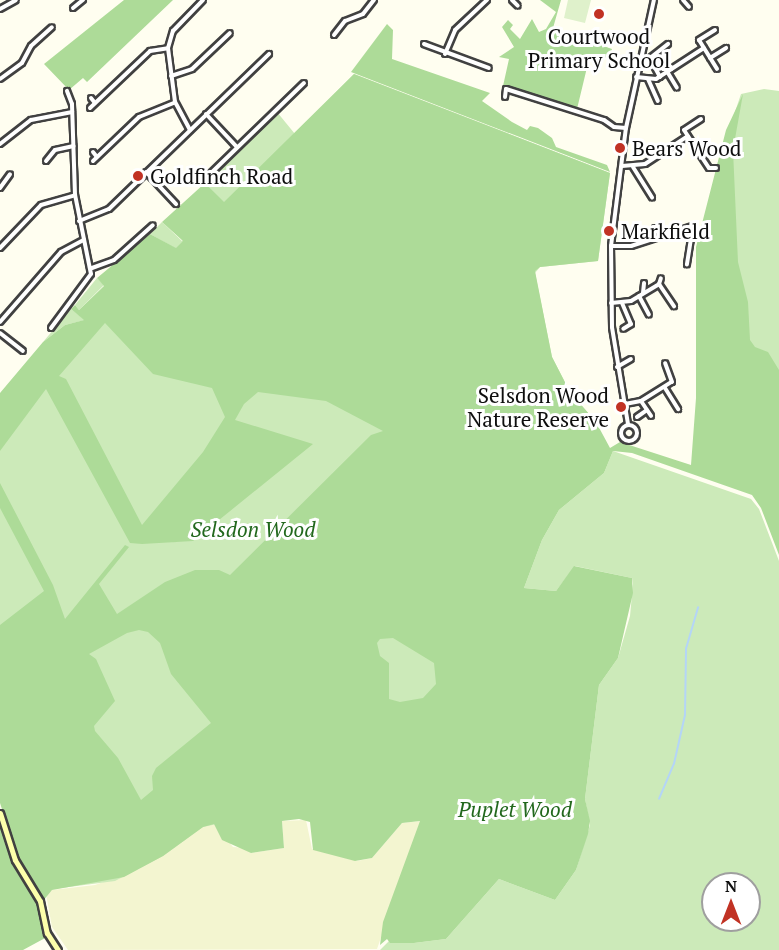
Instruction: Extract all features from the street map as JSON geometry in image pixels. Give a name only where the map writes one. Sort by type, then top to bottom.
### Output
[{"type":"street","points":[[0,9],[16,0]]},
{"type":"street","points":[[73,8],[83,0]]},
{"type":"street","points":[[190,130],[174,102],[168,48],[173,31],[203,0]]},
{"type":"street","points":[[334,35],[345,21],[363,14],[374,0]]},
{"type":"street","points":[[445,54],[455,30],[487,0]]},
{"type":"street","points":[[512,0],[518,6]]},
{"type":"street","points":[[628,424],[621,430],[621,436],[633,441],[637,430],[628,424],[617,367],[611,303],[611,246],[626,128],[654,0]]},
{"type":"street","points":[[683,0],[688,8]]},
{"type":"street","points":[[0,79],[22,63],[31,46],[52,27]]},
{"type":"street","points":[[715,30],[699,40],[717,69]]},
{"type":"street","points":[[171,76],[192,69],[230,33]]},
{"type":"street","points":[[424,44],[445,54],[489,68]]},
{"type":"street","points":[[660,77],[650,58],[668,44]]},
{"type":"street","points":[[90,108],[150,51],[168,48]]},
{"type":"street","points":[[636,77],[648,79],[660,77],[704,48]]},
{"type":"street","points":[[710,58],[726,48]]},
{"type":"street","points":[[79,221],[109,208],[269,54]]},
{"type":"street","points":[[668,73],[676,88]]},
{"type":"street","points":[[648,79],[658,100]]},
{"type":"street","points":[[207,177],[304,83]]},
{"type":"street","points":[[505,97],[506,88],[604,120],[614,127],[626,128]]},
{"type":"street","points":[[51,328],[88,281],[92,268],[79,221],[75,195],[72,112],[68,91]]},
{"type":"street","points":[[91,98],[95,103]]},
{"type":"street","points":[[93,152],[95,159],[139,117],[174,102]]},
{"type":"street","points":[[0,144],[31,120],[72,112]]},
{"type":"street","points":[[207,114],[237,147]]},
{"type":"street","points":[[701,118],[684,130],[709,168],[717,168]]},
{"type":"street","points":[[622,166],[633,167],[653,160],[688,136]]},
{"type":"street","points":[[47,158],[55,150],[74,146]]},
{"type":"street","points":[[633,167],[652,198]]},
{"type":"street","points":[[146,171],[176,204]]},
{"type":"street","points":[[0,188],[10,174]]},
{"type":"street","points":[[0,248],[41,205],[75,195]]},
{"type":"street","points":[[92,268],[114,260],[153,225]]},
{"type":"street","points":[[611,246],[631,246],[687,226],[693,226],[687,265]]},
{"type":"street","points":[[654,238],[655,228]]},
{"type":"street","points":[[0,322],[61,252],[84,240]]},
{"type":"street","points":[[611,303],[622,303],[660,281],[674,306]]},
{"type":"street","points":[[644,283],[641,294],[649,315]]},
{"type":"street","points":[[622,303],[631,324],[623,328]]},
{"type":"street","points":[[0,333],[22,351]]},
{"type":"street","points":[[617,367],[631,359]]},
{"type":"street","points":[[625,404],[641,401],[665,388],[673,378],[664,363]]},
{"type":"street","points":[[665,388],[678,409]]},
{"type":"street","points":[[641,401],[651,416]]},
{"type":"street","points":[[637,417],[647,410]]},
{"type":"street","points":[[0,813],[15,860],[40,901],[47,933],[58,950]]},
{"type":"green space","points":[[124,0],[173,0],[87,82],[83,78],[69,90],[44,64]]},
{"type":"green space","points":[[540,0],[561,0],[553,28],[612,49],[609,58],[590,55],[577,109],[503,86],[509,59],[499,57],[514,47],[502,27],[508,20],[513,25],[510,29],[520,39],[532,19],[539,32],[546,29],[556,12]]},
{"type":"green space","points":[[568,0],[591,0],[585,23],[564,18]]},
{"type":"green space","points":[[387,24],[393,30],[392,59],[490,93],[482,101],[512,122],[527,130],[530,126],[538,128],[552,138],[556,147],[607,165],[610,172],[351,72]]},
{"type":"green space","name":"Selsdon Wood","points":[[354,74],[610,173],[598,261],[540,267],[535,273],[552,357],[570,392],[596,422],[462,701],[236,820],[203,827],[163,856],[115,881],[46,890],[0,793],[0,442],[71,351],[175,248],[150,234],[162,222],[182,241],[223,202],[205,183],[277,112],[295,134]]},
{"type":"green space","name":"Selsdon Wood","points":[[354,74],[610,173],[598,261],[540,267],[535,271],[552,357],[570,392],[596,422],[610,448],[620,442],[691,465],[696,398],[696,247],[726,130],[743,94],[733,150],[738,262],[748,302],[750,340],[755,347],[768,352],[779,370],[779,555],[761,508],[752,495],[632,453],[613,451],[604,473],[559,510],[542,540],[524,588],[556,591],[574,566],[632,578],[633,593],[618,658],[599,685],[585,799],[590,821],[588,834],[576,870],[555,900],[499,879],[446,939],[390,943],[387,939],[380,945],[383,922],[420,821],[402,823],[372,858],[355,861],[313,850],[310,822],[299,819],[282,821],[284,848],[251,853],[222,840],[214,824],[203,827],[163,856],[124,877],[52,890],[43,901],[18,859],[0,803],[0,625],[44,591],[0,508],[0,483],[53,585],[65,619],[125,545],[129,547],[99,584],[117,614],[165,582],[195,570],[219,570],[230,575],[371,435],[383,431],[326,401],[258,392],[244,404],[235,420],[313,444],[193,541],[142,544],[130,543],[46,389],[0,451],[0,393],[43,342],[65,325],[84,320],[71,309],[75,305],[79,310],[104,286],[97,278],[150,234],[176,248],[183,241],[162,222],[205,183],[224,202]],"holes":[[[105,323],[153,374],[212,388],[225,417],[203,452],[142,525],[66,379],[59,376]],[[139,630],[148,632],[160,643],[171,674],[211,723],[156,768],[152,776],[153,790],[141,800],[118,758],[95,731],[94,726],[115,701],[96,659],[89,654],[127,633]],[[393,638],[434,663],[436,684],[423,698],[400,702],[389,699],[389,663],[380,656],[377,643],[380,639]]]},
{"type":"green space","points":[[764,89],[779,91],[779,417],[752,354],[717,165],[741,94]]},
{"type":"green space","points":[[97,278],[104,285],[79,310],[75,305]]},
{"type":"green space","points":[[71,309],[85,320],[65,325],[43,342]]},
{"type":"green space","points":[[613,451],[751,499],[759,509],[779,561],[779,950],[380,950],[389,941],[414,943],[446,939],[499,879],[555,900],[576,870],[590,825],[585,799],[599,685],[618,658],[630,616],[633,584],[632,578],[575,566],[556,591],[524,588],[542,540],[559,510],[604,473]]},
{"type":"green space","points":[[306,820],[312,849],[357,861],[372,858],[402,823],[421,821],[377,949],[68,950],[52,927],[46,894],[52,890],[95,885],[139,869],[202,827],[214,824],[233,847],[247,848],[251,853],[284,848],[282,821]]},
{"type":"green space","points":[[0,823],[16,871],[36,900],[47,937],[23,950],[0,950]]},
{"type":"waterway","points":[[659,799],[674,764],[685,715],[686,649],[698,608]]},
{"type":"place","name":"Courtwood Primary School","points":[[599,14]]},
{"type":"place","name":"Bears Wood","points":[[620,148]]},
{"type":"place","name":"Goldfinch Road","points":[[138,176]]},
{"type":"place","name":"Markfield","points":[[609,231]]},
{"type":"place","name":"Selsdon Wood Nature Reserve","points":[[621,407]]},
{"type":"park label","name":"Puplet Wood","points":[[515,809]]}]
